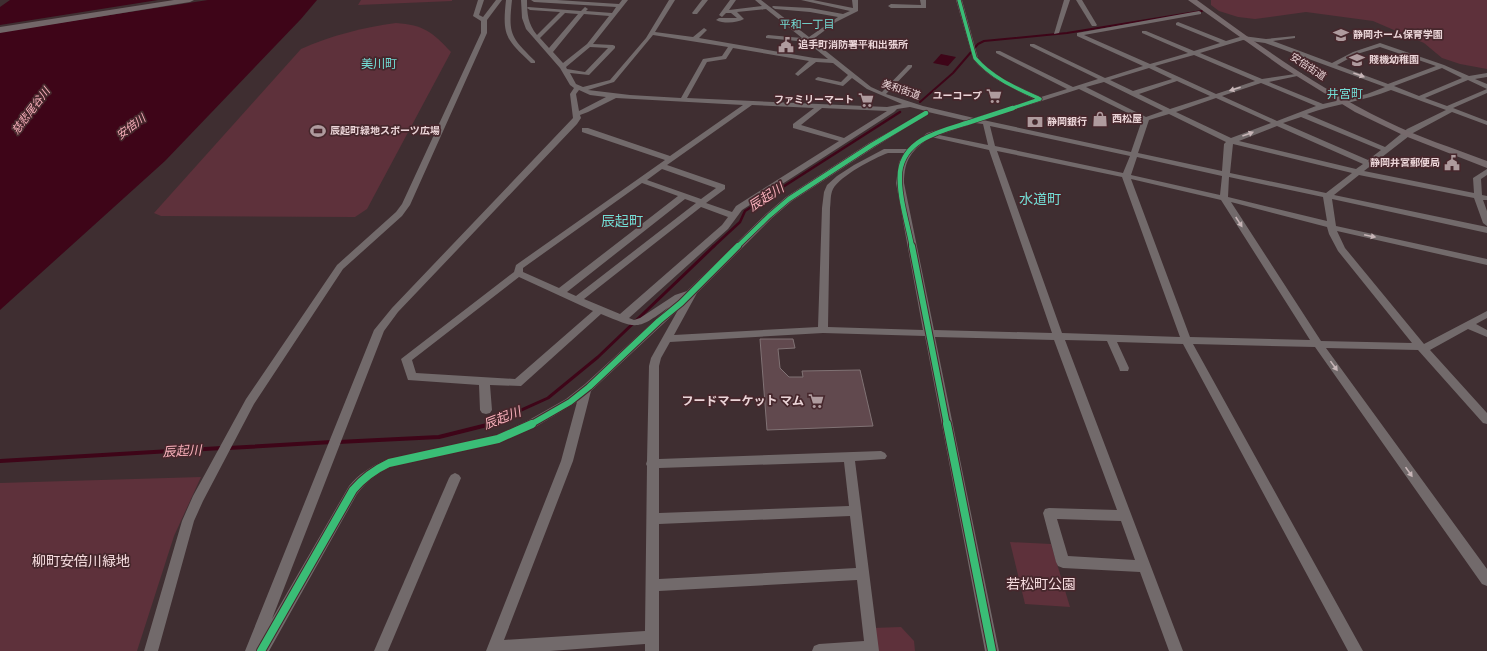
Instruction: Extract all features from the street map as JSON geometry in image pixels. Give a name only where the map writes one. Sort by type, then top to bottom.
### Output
[{"type":"highway","points":[[0,28],[175,0]]},
{"type":"highway","points":[[0,28],[190,0]]},
{"type":"main road","name":"安倍街道","points":[[1192,0],[1243,38],[1346,101],[1409,132],[1487,165]]},
{"type":"main road","name":"安倍街道","points":[[1198,0],[1252,39],[1346,101]]},
{"type":"main road","name":"安倍街道","points":[[1409,132],[1487,160]]},
{"type":"street","points":[[482,0],[476,16],[484,20]]},
{"type":"street","points":[[151,651],[188,521],[214,468],[254,396],[340,267],[399,214],[406,205],[484,33],[484,20],[498,0]]},
{"type":"street","points":[[509,0],[506,22],[507,32],[513,43],[533,62]]},
{"type":"street","points":[[524,0],[523,14],[525,23],[564,69],[573,85],[579,89],[614,96],[683,100],[894,108],[910,105]]},
{"type":"street","points":[[531,0],[530,21],[538,38]]},
{"type":"street","points":[[534,0],[591,2],[620,6]]},
{"type":"street","points":[[564,69],[589,44],[625,0]]},
{"type":"street","points":[[252,651],[375,339],[387,319],[574,122],[577,118],[573,97],[579,89],[612,81],[632,59],[652,33],[672,0]]},
{"type":"street","points":[[695,13],[705,0]]},
{"type":"street","points":[[732,11],[741,19],[732,21],[719,20],[733,0]]},
{"type":"street","name":"美和街道","points":[[758,0],[885,92],[925,111]]},
{"type":"street","name":"美和街道","points":[[765,0],[775,7],[835,61],[869,88],[902,103],[925,111],[986,122],[1487,230]]},
{"type":"street","points":[[804,0],[856,10]]},
{"type":"street","points":[[855,0],[856,10]]},
{"type":"street","points":[[891,6],[924,7],[923,0]]},
{"type":"street","points":[[959,0],[977,61],[981,66],[992,74],[1040,99]]},
{"type":"street","points":[[1056,33],[1067,0]]},
{"type":"street","points":[[1079,0],[1094,25]]},
{"type":"street","points":[[549,52],[591,2]]},
{"type":"street","points":[[724,12],[767,7]]},
{"type":"street","points":[[775,7],[810,10],[842,16]]},
{"type":"street","points":[[530,8],[613,14]]},
{"type":"street","points":[[538,38],[564,10]]},
{"type":"street","points":[[768,37],[811,39],[842,16],[856,10]]},
{"type":"street","points":[[1199,13],[1079,35],[1369,164]]},
{"type":"street","points":[[1178,24],[1226,43]]},
{"type":"street","points":[[694,39],[704,30]]},
{"type":"street","points":[[1144,32],[1322,106]]},
{"type":"street","points":[[652,33],[814,60],[835,61]]},
{"type":"street","points":[[992,651],[900,181],[902,163],[909,151],[920,141],[930,135],[973,120],[1243,38],[1266,40],[1293,38]]},
{"type":"street","points":[[1266,40],[1487,123]]},
{"type":"street","points":[[564,69],[587,74],[613,47],[589,44]]},
{"type":"street","points":[[1032,45],[1231,141],[1358,171],[1483,198]]},
{"type":"street","points":[[1333,66],[1355,53],[1380,45],[1442,66],[1487,87]]},
{"type":"street","points":[[683,100],[705,60],[724,58],[731,46]]},
{"type":"street","points":[[998,52],[1072,89]]},
{"type":"street","points":[[798,74],[814,60]]},
{"type":"street","points":[[885,92],[910,66]]},
{"type":"street","points":[[1442,66],[1369,96],[1322,106],[1231,141],[1228,144],[1224,198],[1317,344],[1487,580]]},
{"type":"street","points":[[818,79],[843,84],[852,74]]},
{"type":"street","points":[[1080,87],[1146,119],[1261,81],[1300,74]]},
{"type":"street","points":[[1419,98],[1468,78],[1487,75]]},
{"type":"street","points":[[1132,94],[1178,79]]},
{"type":"street","points":[[1487,91],[1449,109],[1409,132],[1327,196],[1333,234],[1341,249],[1422,348],[1487,420]]},
{"type":"street","points":[[576,114],[584,112],[614,96]]},
{"type":"street","points":[[600,310],[517,382],[484,382],[412,377],[406,359],[518,273],[519,267],[750,103]]},
{"type":"street","points":[[822,105],[796,126],[845,141]]},
{"type":"street","points":[[621,319],[724,227],[739,208],[745,203],[845,141],[892,111],[894,108]]},
{"type":"street","points":[[262,651],[353,490],[374,470],[389,463],[404,459],[498,439],[533,423],[570,402],[586,390],[659,320],[692,293],[769,216],[789,199],[925,111]]},
{"type":"street","points":[[1301,114],[1387,150]]},
{"type":"street","points":[[1476,119],[1487,114]]},
{"type":"street","points":[[1146,119],[1126,177],[1186,340],[1356,651]]},
{"type":"street","points":[[986,122],[992,148],[1058,336],[1176,651]]},
{"type":"street","points":[[585,130],[671,159]]},
{"type":"street","points":[[930,135],[1224,198],[1331,226],[1487,262]]},
{"type":"street","points":[[823,330],[826,208],[830,186],[843,176],[883,153],[909,151]]},
{"type":"street","points":[[578,300],[722,186],[661,166]]},
{"type":"street","points":[[1487,171],[1477,178],[1483,198],[1487,223]]},
{"type":"street","points":[[641,180],[734,216]]},
{"type":"street","points":[[560,292],[684,196]]},
{"type":"street","points":[[518,273],[600,310],[633,323],[644,321],[678,297],[692,293]]},
{"type":"street","points":[[586,390],[568,461],[493,649],[652,644],[652,464],[654,366],[656,358],[692,293]]},
{"type":"street","points":[[667,339],[823,330],[1422,348],[1487,314]]},
{"type":"street","points":[[1469,324],[1487,334]]},
{"type":"street","points":[[1110,338],[1124,368]]},
{"type":"street","points":[[484,382],[486,410]]},
{"type":"street","points":[[652,464],[881,456]]},
{"type":"street","points":[[819,651],[872,649],[849,457]]},
{"type":"street","points":[[381,651],[455,478]]},
{"type":"street","points":[[653,519],[855,511]]},
{"type":"street","points":[[1125,516],[1049,513],[1063,562],[1144,566]]},
{"type":"street","points":[[653,585],[863,574]]},
{"type":"green space","points":[[361,0],[452,0],[452,1],[358,5]]},
{"type":"green space","points":[[1211,0],[1487,0],[1487,69],[1460,64],[1442,58],[1424,43],[1373,21],[1306,12],[1255,19],[1238,17],[1219,11],[1211,5]]},
{"type":"green space","name":"辰起町緑地スポーツ広場","points":[[396,23],[414,26],[427,31],[438,39],[451,52],[367,209],[355,217],[161,216],[154,213],[301,49],[347,33]]},
{"type":"green space","name":"柳町安倍川緑地","points":[[201,477],[174,536],[137,651],[0,651],[0,483]]},
{"type":"green space","name":"若松町公園","points":[[1010,542],[1051,544],[1070,607],[1025,604]]},
{"type":"green space","points":[[901,627],[914,641],[915,651],[875,651],[872,628]]},
{"type":"water","points":[[10,0],[317,0],[301,19],[165,161],[0,310],[0,7]]},
{"type":"water","points":[[941,54],[956,57],[948,66],[933,63]]},
{"type":"pier","points":[[158,0],[208,0],[0,32],[0,25]]},
{"type":"building","name":"フードマーケット マム","points":[[760,339],[793,339],[795,348],[778,349],[780,368],[789,377],[803,377],[802,371],[860,370],[873,426],[767,430]]},
{"type":"waterway","points":[[920,102],[953,73],[978,44],[984,41],[1067,33],[1202,11]]},
{"type":"waterway","name":"辰起川","points":[[713,247],[740,222],[745,211],[900,112]]},
{"type":"waterway","name":"辰起川","points":[[489,424],[548,398],[598,357],[714,246]]},
{"type":"waterway","name":"辰起川","points":[[338,442],[439,437],[489,424]]},
{"type":"waterway","name":"辰起川","points":[[228,448],[332,442]]},
{"type":"waterway","name":"辰起川","points":[[0,461],[222,448]]},
{"type":"cycle path","points":[[959,0],[975,58],[996,77],[1040,99],[930,135],[917,144],[908,153],[900,172],[900,183],[904,207],[992,651]]},
{"type":"cycle path","points":[[261,651],[353,490],[362,479],[374,470],[389,463],[498,439],[533,423],[570,402],[589,387],[659,321],[681,303],[769,216],[789,199],[872,145],[926,113]]},
{"type":"place","name":"静岡ホーム保育学園","points":[[1341,35]]},
{"type":"place","name":"追手町消防署平和出張所","points":[[786,45]]},
{"type":"place","name":"賤機幼稚園","points":[[1357,60]]},
{"type":"place","name":"ユーコープ","points":[[994,96]]},
{"type":"place","name":"ファミリーマート","points":[[866,100]]},
{"type":"place","name":"西松屋","points":[[1100,119]]},
{"type":"place","name":"静岡銀行","points":[[1035,122]]},
{"type":"place","name":"辰起町緑地スポーツ広場","points":[[318,131]]},
{"type":"place","name":"静岡井宮郵便局","points":[[1452,163]]},
{"type":"place","name":"フードマーケット マム","points":[[816,401]]},
{"type":"district","name":"平和一丁目","points":[[807,24]]},
{"type":"district","name":"美川町","points":[[379,64]]},
{"type":"district","name":"井宮町","points":[[1345,94]]},
{"type":"district","name":"水道町","points":[[1040,199]]},
{"type":"district","name":"辰起町","points":[[622,221]]},
{"type":"water label","name":"慈悲尾谷川","points":[[31,111]]},
{"type":"water label","name":"安倍川","points":[[131,127]]}]
